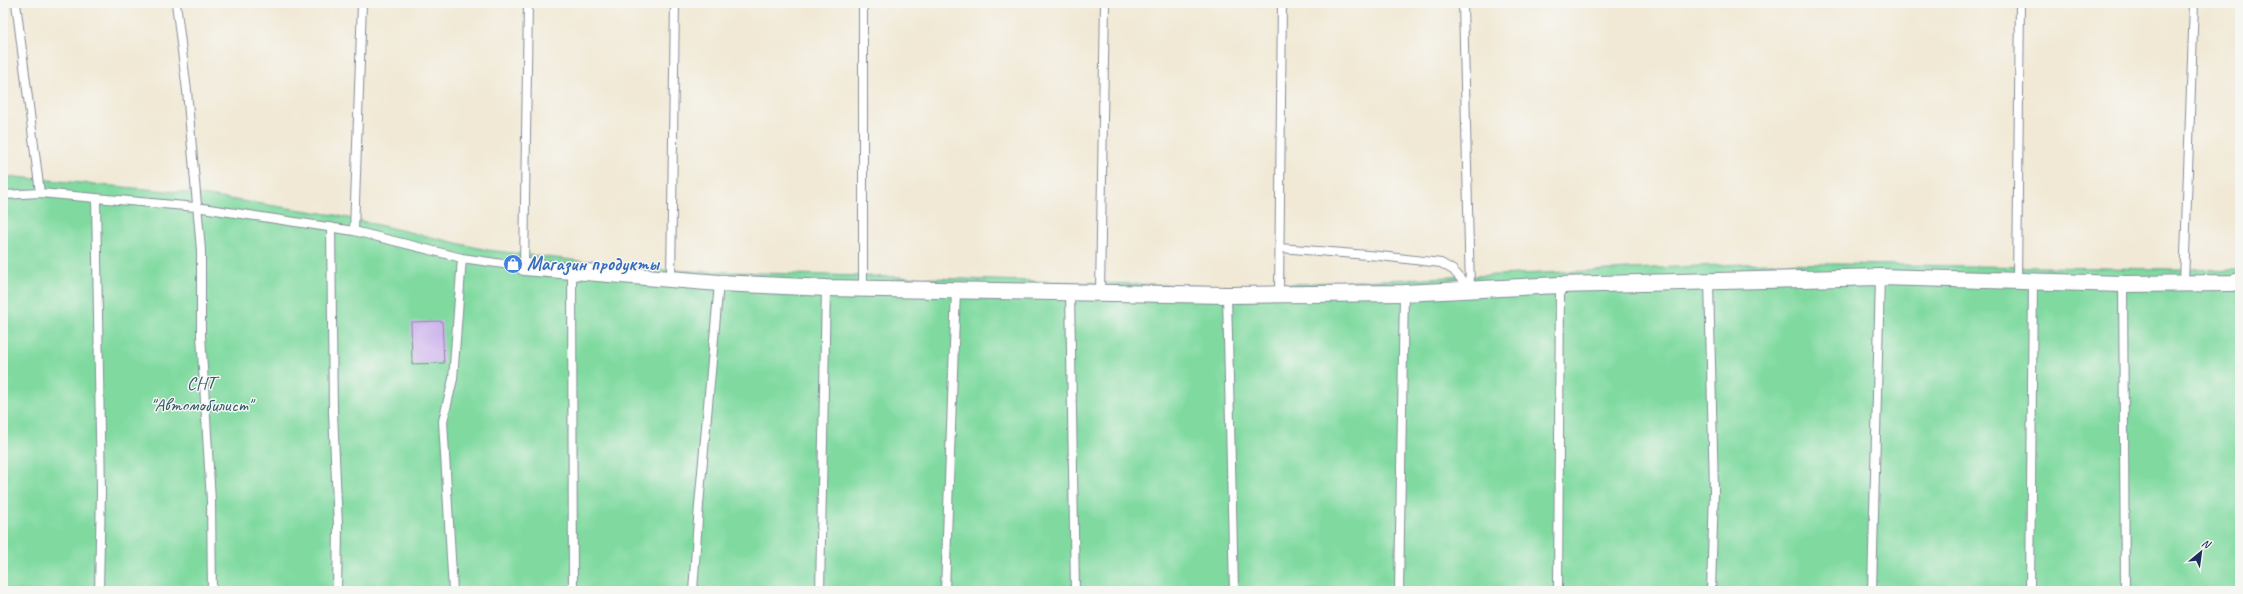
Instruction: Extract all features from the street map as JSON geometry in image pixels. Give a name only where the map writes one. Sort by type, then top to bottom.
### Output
[{"type":"street","points":[[524,267],[719,283],[826,288],[1070,291],[1226,295],[1404,293],[1560,285],[1880,277],[2123,284],[2232,283],[2240,281]]},
{"type":"lane","points":[[16,3],[40,193]]},
{"type":"lane","points":[[176,3],[187,91],[196,207],[201,250],[201,335],[211,501],[212,591]]},
{"type":"lane","points":[[354,231],[362,3]]},
{"type":"lane","points":[[3,195],[40,193],[196,207],[354,231],[462,258],[524,267],[528,3]]},
{"type":"lane","points":[[671,279],[675,3]]},
{"type":"lane","points":[[863,3],[863,288]]},
{"type":"lane","points":[[1100,292],[1105,3]]},
{"type":"lane","points":[[1279,294],[1282,3]]},
{"type":"lane","points":[[1463,3],[1470,289]]},
{"type":"lane","points":[[2017,282],[2020,3]]},
{"type":"lane","points":[[2184,283],[2194,3]]},
{"type":"lane","points":[[96,199],[101,490],[99,591]]},
{"type":"lane","points":[[331,227],[333,412],[338,526],[336,591]]},
{"type":"lane","points":[[1280,248],[1380,256],[1441,263],[1452,270],[1470,289]]},
{"type":"lane","points":[[453,591],[443,421],[453,379],[462,258]]},
{"type":"lane","points":[[572,271],[573,591]]},
{"type":"lane","points":[[1872,591],[1880,277]]},
{"type":"lane","points":[[1709,281],[1714,491],[1712,591]]},
{"type":"lane","points":[[2030,591],[2033,282]]},
{"type":"lane","points":[[693,591],[699,504],[719,283]]},
{"type":"lane","points":[[2123,284],[2125,591]]},
{"type":"lane","points":[[1558,591],[1560,285]]},
{"type":"lane","points":[[820,591],[826,288]]},
{"type":"lane","points":[[945,591],[956,290]]},
{"type":"lane","points":[[1070,291],[1075,591]]},
{"type":"lane","points":[[1399,591],[1404,293]]},
{"type":"lane","points":[[1226,295],[1234,591]]},
{"type":"green space","name":"СНТ \"Автомобилист\"","points":[[16,177],[188,193],[335,215],[487,250],[657,270],[1229,287],[1766,263],[2240,270],[2240,591],[3,591],[3,178]]},
{"type":"building","points":[[442,321],[444,363],[412,364],[411,322]]},
{"type":"place","name":"Магазин продукты","points":[[513,264]]}]
